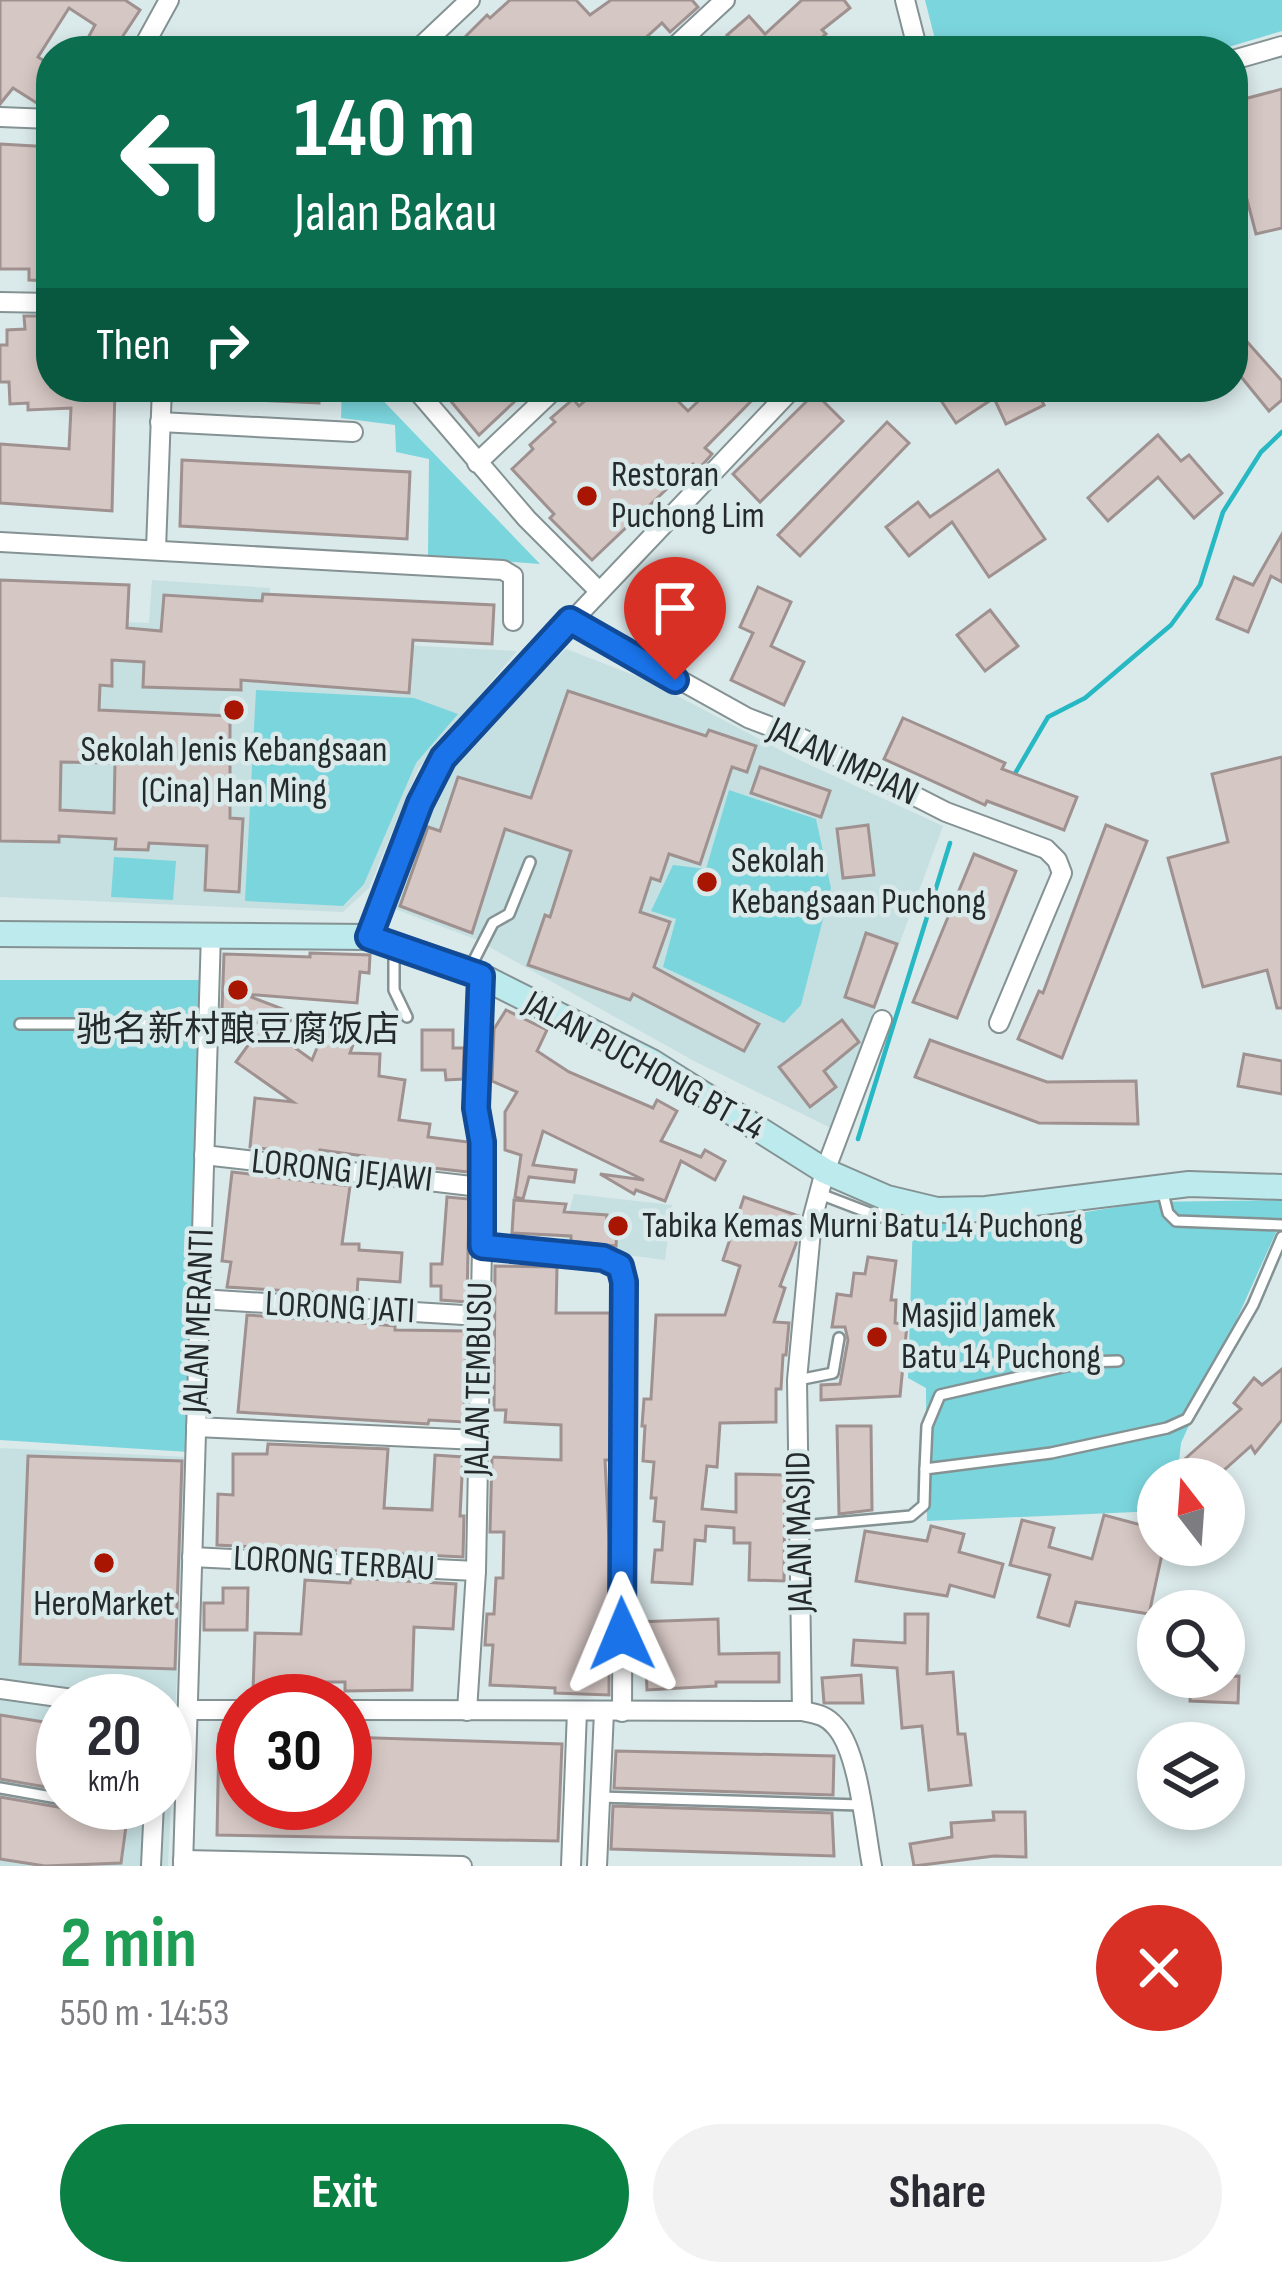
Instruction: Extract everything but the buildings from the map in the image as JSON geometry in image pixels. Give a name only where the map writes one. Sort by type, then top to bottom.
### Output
[{"type":"street","points":[[149,36],[169,0]]},
{"type":"street","points":[[432,36],[470,0]]},
{"type":"street","points":[[686,36],[725,0]]},
{"type":"street","points":[[905,0],[914,36]]},
{"type":"street","points":[[1248,56],[1282,46]]},
{"type":"street","points":[[0,117],[36,118]]},
{"type":"street","points":[[0,302],[36,303]]},
{"type":"street","points":[[155,549],[161,402]]},
{"type":"street","points":[[426,402],[564,559],[599,591]]},
{"type":"street","points":[[477,463],[541,402]]},
{"type":"street","points":[[369,937],[420,803],[443,758],[780,402]]},
{"type":"street","points":[[160,422],[353,432]]},
{"type":"street","points":[[0,542],[503,570],[513,576],[513,621]]},
{"type":"street","name":"JALAN IMPIAN","points":[[570,620],[748,718],[803,739],[946,812],[1046,849],[1061,873],[999,1023]]},
{"type":"street","name":"JALAN PUCHONG BT 14","points":[[6,938],[211,933],[369,937],[475,973],[652,1062],[822,1183],[937,1210],[986,1209],[1162,1187],[1282,1186]]},
{"type":"street","name":"JALAN MERANTI","points":[[189,1674],[211,933]]},
{"type":"street","name":"JALAN TEMBUSU","points":[[467,1711],[476,1571],[482,1246],[475,973]]},
{"type":"street","name":"JALAN MASJID","points":[[802,1711],[796,1380],[812,1220],[882,1020]]},
{"type":"street","name":"LORONG JEJAWI","points":[[204,1155],[480,1187]]},
{"type":"street","points":[[482,1246],[603,1258],[620,1266],[624,1282],[613,1712],[600,1797],[597,1866]]},
{"type":"street","name":"LORONG JATI","points":[[200,1299],[480,1316]]},
{"type":"street","points":[[196,1427],[478,1440]]},
{"type":"street","name":"LORONG TERBAU","points":[[192,1557],[476,1571]]},
{"type":"street","points":[[0,1689],[36,1694]]},
{"type":"street","points":[[372,1710],[802,1711],[824,1715],[841,1731],[872,1866]]},
{"type":"street","points":[[571,1866],[577,1712]]},
{"type":"street","points":[[151,1866],[153,1830]]},
{"type":"street","name":"JALAN MERANTI","points":[[183,1863],[184,1830]]},
{"type":"street","points":[[183,1863],[462,1866]]},
{"type":"lane","points":[[475,973],[493,923],[509,914],[530,862]]},
{"type":"lane","points":[[394,946],[394,990],[407,1018]]},
{"type":"lane","points":[[20,1024],[206,1024]]},
{"type":"lane","points":[[1162,1187],[1168,1213],[1176,1221],[1282,1225]]},
{"type":"lane","points":[[925,1469],[1051,1453],[1167,1429],[1186,1419],[1253,1305],[1282,1238]]},
{"type":"lane","points":[[796,1380],[833,1373],[839,1338]]},
{"type":"lane","points":[[801,1526],[911,1516],[924,1505],[927,1426],[940,1395],[1084,1362],[1118,1361]]},
{"type":"lane","points":[[0,1788],[36,1794]]},
{"type":"lane","points":[[600,1797],[860,1805]]},
{"type":"shaded area","points":[[925,0],[1282,0],[1282,31],[1248,41],[1248,36],[934,36]]},
{"type":"shaded area","points":[[342,402],[384,402],[540,564],[428,555],[429,459],[396,452],[395,425],[341,418]]},
{"type":"shaded area","name":"Sekolah Jenis Kebangsaan (Cina) Han Ming","points":[[152,580],[270,588],[270,638],[517,651],[418,769],[369,888],[343,912],[0,897],[0,617],[149,623]]},
{"type":"shaded area","name":"Sekolah Kebangsaan Puchong","points":[[566,649],[649,681],[797,759],[943,826],[831,1128],[696,1062],[475,939],[392,908],[447,775],[484,729]]},
{"type":"shaded area","points":[[256,690],[414,698],[458,714],[416,763],[364,884],[343,906],[245,901]]},
{"type":"shaded area","points":[[729,790],[816,819],[831,888],[801,1005],[784,1023],[663,967],[676,919],[651,911],[673,865],[706,869]]},
{"type":"shaded area","points":[[114,857],[176,861],[173,900],[111,897]]},
{"type":"shaded area","points":[[0,980],[202,980],[189,1452],[0,1440]]},
{"type":"shaded area","name":"Tabika Kemas Murni Batu 14 Puchong","points":[[574,1194],[672,1205],[665,1260],[560,1246]]},
{"type":"shaded area","points":[[1282,1200],[1282,1219],[1181,1443],[1179,1458],[1137,1458],[1137,1512],[927,1521],[926,1388],[908,1378],[913,1219],[982,1229],[1147,1202]]},
{"type":"shaded area","name":"HeroMarket","points":[[0,1448],[187,1457],[177,1674],[36,1674],[36,1830],[170,1830],[168,1866],[0,1866]]},
{"type":"waterway","points":[[1013,777],[1048,717],[1085,698],[1171,625],[1200,585],[1223,512],[1261,452],[1282,432]]},
{"type":"waterway","points":[[858,1139],[950,843]]},
{"type":"place","name":"Restoran Puchong Lim","points":[[587,496]]},
{"type":"place","name":"Sekolah Jenis Kebangsaan (Cina) Han Ming","points":[[234,710]]},
{"type":"place","name":"Sekolah Kebangsaan Puchong","points":[[707,882]]},
{"type":"place","name":"驰名新村酿豆腐饭店","points":[[238,990]]},
{"type":"place","name":"Tabika Kemas Murni Batu 14 Puchong","points":[[618,1226]]},
{"type":"place","name":"Masjid Jamek Batu 14 Puchong","points":[[877,1337]]},
{"type":"place","name":"HeroMarket","points":[[104,1563]]},
{"type":"route","points":[[622,1634],[624,1282],[620,1266],[603,1258],[482,1246],[482,1142],[476,1108],[481,976],[369,937],[420,803],[443,758],[570,620],[675,680]]}]
